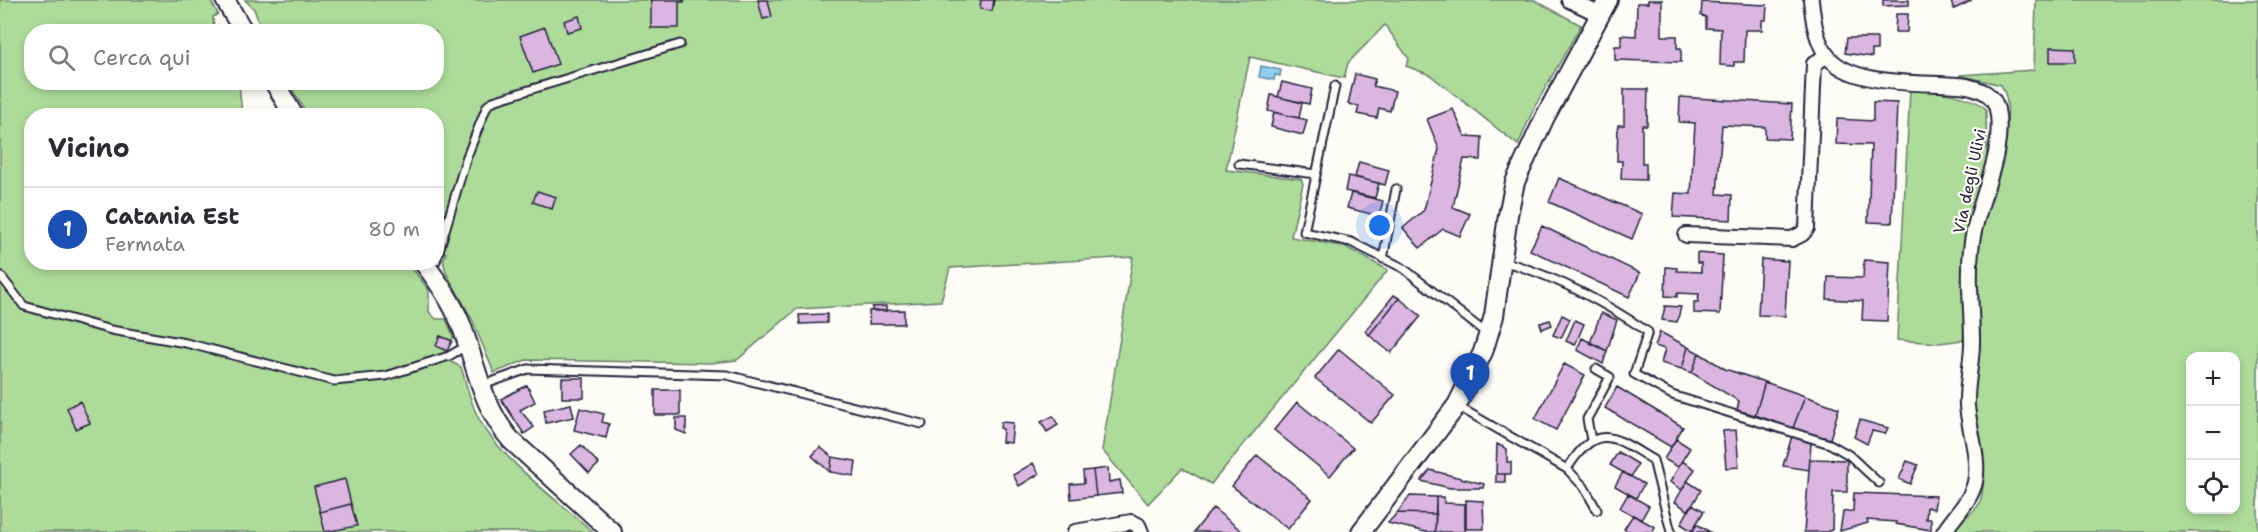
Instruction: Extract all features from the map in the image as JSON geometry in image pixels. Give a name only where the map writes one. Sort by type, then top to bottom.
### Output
[{"type":"main road","points":[[225,0],[239,24]]},
{"type":"main road","points":[[1361,532],[1457,405],[1483,352],[1494,316],[1515,182],[1545,117],[1605,8]]},
{"type":"main road","points":[[279,90],[289,108]]},
{"type":"main road","points":[[434,270],[459,319],[491,414],[511,440],[612,532]]},
{"type":"street","points":[[1569,0],[1605,8]]},
{"type":"street","points":[[1686,235],[1792,238],[1802,234],[1807,228],[1814,64],[1827,55],[1817,35],[1811,0]]},
{"type":"street","name":"Via degli Ulivi","points":[[1827,55],[1846,71],[1855,75],[1980,89],[1988,94],[1997,108],[1996,149],[1977,218],[1970,268],[1972,344],[1967,393],[1975,482],[1970,495],[1944,532]]},
{"type":"street","points":[[1075,532],[1131,522],[1138,525],[1141,532]]},
{"type":"lane","points":[[444,228],[466,159],[487,105],[493,101],[680,44]]},
{"type":"lane","points":[[1335,86],[1304,232],[1351,242],[1403,268],[1488,334]]},
{"type":"lane","points":[[1239,164],[1316,174]]},
{"type":"lane","points":[[1383,259],[1396,189]]},
{"type":"lane","points":[[1502,261],[1533,270],[1623,315],[1648,332],[1634,374],[1672,395],[1830,444],[1849,455],[1879,483]]},
{"type":"lane","points":[[0,275],[24,306],[111,330],[186,343],[334,381],[386,376],[449,356],[468,344]]},
{"type":"lane","points":[[481,386],[528,369],[727,375],[922,424]]},
{"type":"lane","points":[[1592,440],[1587,419],[1610,377],[1596,369]]},
{"type":"lane","points":[[1457,405],[1567,469],[1584,487],[1597,510]]},
{"type":"lane","points":[[1567,469],[1576,455],[1592,440],[1601,437],[1618,439],[1653,460],[1671,532]]},
{"type":"green space","points":[[0,0],[210,0],[218,14],[213,17],[214,24],[24,24],[24,90],[240,90],[241,108],[24,108],[24,270],[413,270],[429,290],[429,312],[436,319],[446,319],[453,336],[452,341],[440,336],[436,346],[447,351],[451,362],[461,367],[477,415],[487,431],[513,462],[593,532],[0,532]]},
{"type":"green space","points":[[245,0],[1534,0],[1581,25],[1534,108],[1518,145],[1430,75],[1406,66],[1409,59],[1385,25],[1348,63],[1344,78],[1250,57],[1226,170],[1301,179],[1303,184],[1291,237],[1346,247],[1388,270],[1211,484],[1182,468],[1148,504],[1102,450],[1133,257],[950,268],[941,301],[797,309],[737,360],[711,363],[526,360],[494,373],[472,319],[446,272],[444,264],[446,253],[444,252],[444,108],[304,108],[292,90],[444,90],[444,24],[259,24],[254,9]]},
{"type":"green space","points":[[2036,0],[2258,0],[2258,532],[1950,532],[1977,507],[1982,493],[1982,467],[1973,400],[1980,336],[1976,248],[2000,159],[2008,117],[2007,99],[2001,85],[1959,75],[2034,70]]},
{"type":"green space","points":[[1910,89],[1962,97],[1986,109],[1987,159],[1971,213],[1964,256],[1963,340],[1939,343],[1897,340]]},
{"type":"water","points":[[1261,66],[1281,70],[1280,76],[1275,75],[1274,80],[1259,77]]},
{"type":"building","points":[[648,0],[684,0],[684,2],[679,2],[679,28],[651,28],[651,1]]},
{"type":"building","points":[[758,0],[768,0],[772,17],[763,19]]},
{"type":"building","points":[[981,0],[994,0],[992,11],[980,9]]},
{"type":"building","points":[[1648,0],[1662,0],[1662,36],[1677,36],[1677,48],[1681,48],[1681,62],[1615,60],[1615,46],[1621,46],[1621,35],[1636,36],[1637,3],[1648,3]]},
{"type":"building","points":[[1883,0],[1909,0],[1909,5],[1883,6]]},
{"type":"building","points":[[1950,0],[1970,0],[1971,1],[1954,9]]},
{"type":"building","points":[[1702,2],[1767,5],[1766,20],[1762,20],[1762,30],[1745,30],[1744,62],[1734,62],[1734,66],[1720,65],[1721,29],[1706,28],[1706,17],[1701,16]]},
{"type":"building","points":[[1896,14],[1908,14],[1907,32],[1895,32]]},
{"type":"building","points":[[579,16],[582,28],[567,32],[564,21]]},
{"type":"building","points":[[545,27],[558,64],[533,73],[520,36]]},
{"type":"building","points":[[1847,38],[1877,38],[1877,50],[1872,50],[1872,57],[1845,53]]},
{"type":"building","points":[[2050,47],[2075,48],[2075,62],[2050,62]]},
{"type":"building","points":[[1355,74],[1375,79],[1373,86],[1395,91],[1390,111],[1379,108],[1377,118],[1357,114],[1359,106],[1348,104]]},
{"type":"building","points":[[1282,82],[1312,89],[1309,104],[1278,97]]},
{"type":"building","points":[[1624,89],[1648,89],[1647,125],[1642,125],[1642,163],[1646,163],[1646,180],[1621,179],[1622,161],[1617,161],[1618,125],[1624,125]]},
{"type":"building","points":[[1271,95],[1302,103],[1299,118],[1268,111]]},
{"type":"building","points":[[1680,97],[1792,104],[1790,139],[1765,138],[1765,127],[1722,125],[1717,194],[1732,195],[1731,220],[1673,217],[1675,193],[1691,194],[1695,123],[1679,122]]},
{"type":"building","points":[[1873,102],[1897,103],[1892,223],[1868,222],[1871,145],[1836,144],[1837,119],[1873,121]]},
{"type":"building","points":[[1453,109],[1465,136],[1482,137],[1481,160],[1464,159],[1453,207],[1470,214],[1460,236],[1443,229],[1420,248],[1403,228],[1424,210],[1439,149],[1427,119]]},
{"type":"building","points":[[1274,112],[1307,120],[1303,135],[1271,127]]},
{"type":"building","points":[[1359,162],[1389,170],[1385,185],[1355,177]]},
{"type":"building","points":[[1348,176],[1379,183],[1375,198],[1345,191]]},
{"type":"building","points":[[1559,178],[1642,214],[1632,239],[1549,202]]},
{"type":"building","points":[[537,191],[556,197],[552,209],[533,202]]},
{"type":"building","points":[[1351,193],[1383,201],[1379,216],[1347,208]]},
{"type":"building","points":[[1542,226],[1640,273],[1629,297],[1530,250]]},
{"type":"building","points":[[1697,253],[1723,255],[1720,314],[1694,313],[1694,302],[1698,302],[1699,294],[1677,293],[1677,297],[1665,296],[1666,267],[1677,268],[1677,271],[1701,272],[1701,263],[1697,263]]},
{"type":"building","points":[[1761,259],[1788,261],[1785,316],[1758,315]]},
{"type":"building","points":[[1864,260],[1890,262],[1887,321],[1862,320],[1863,301],[1827,299],[1828,277],[1863,278]]},
{"type":"building","points":[[1394,295],[1399,298],[1369,335],[1365,331]]},
{"type":"building","points":[[1399,298],[1421,316],[1391,353],[1369,335]]},
{"type":"building","points":[[886,306],[886,311],[872,311],[872,307]]},
{"type":"building","points":[[1665,306],[1681,307],[1677,322],[1662,320]]},
{"type":"building","points":[[904,310],[904,324],[869,324],[869,311]]},
{"type":"building","points":[[1601,313],[1617,320],[1607,351],[1590,343]]},
{"type":"building","points":[[827,314],[827,323],[800,324],[799,315]]},
{"type":"building","points":[[1562,315],[1570,319],[1561,338],[1553,335]]},
{"type":"building","points":[[1550,320],[1552,325],[1542,329],[1540,323]]},
{"type":"building","points":[[1575,320],[1584,324],[1575,345],[1566,341]]},
{"type":"building","points":[[1660,332],[1688,347],[1682,369],[1661,363],[1665,349],[1655,346]]},
{"type":"building","points":[[440,336],[452,341],[447,351],[436,346]]},
{"type":"building","points":[[1582,338],[1607,351],[1603,364],[1577,350]]},
{"type":"building","points":[[1688,347],[1699,353],[1692,373],[1682,369]]},
{"type":"building","points":[[1339,349],[1395,395],[1371,423],[1315,378]]},
{"type":"building","points":[[1699,353],[1725,369],[1765,382],[1755,415],[1737,410],[1739,401],[1692,373]]},
{"type":"building","points":[[1564,364],[1585,375],[1556,430],[1535,419]]},
{"type":"building","points":[[562,378],[584,378],[584,398],[562,398]]},
{"type":"building","points":[[1765,382],[1805,396],[1793,428],[1755,415]]},
{"type":"building","points":[[527,385],[535,402],[520,410],[534,427],[524,434],[501,399]]},
{"type":"building","points":[[1617,387],[1683,427],[1671,447],[1605,408]]},
{"type":"building","points":[[655,390],[680,390],[680,415],[655,415]]},
{"type":"building","points":[[1805,396],[1839,408],[1830,439],[1793,428]]},
{"type":"building","points":[[80,401],[90,423],[76,429],[67,408]]},
{"type":"building","points":[[1297,402],[1353,448],[1330,476],[1274,430]]},
{"type":"building","points":[[571,404],[574,417],[546,423],[544,410]]},
{"type":"building","points":[[580,408],[604,414],[602,422],[609,424],[606,438],[574,430]]},
{"type":"building","points":[[1053,416],[1058,425],[1047,432],[1041,422]]},
{"type":"building","points":[[676,418],[686,418],[686,434],[676,430]]},
{"type":"building","points":[[1860,420],[1888,428],[1885,434],[1872,431],[1867,444],[1854,437]]},
{"type":"building","points":[[1001,422],[1013,423],[1011,443],[1002,442]]},
{"type":"building","points":[[1736,430],[1739,467],[1726,468],[1723,431]]},
{"type":"building","points":[[1792,436],[1811,443],[1809,470],[1783,466]]},
{"type":"building","points":[[1676,439],[1690,448],[1678,467],[1664,459]]},
{"type":"building","points":[[1497,444],[1507,449],[1507,462],[1511,462],[1511,474],[1496,474]]},
{"type":"building","points":[[581,445],[599,464],[589,473],[571,454]]},
{"type":"building","points":[[820,447],[832,457],[830,472],[812,456]]},
{"type":"building","points":[[1618,452],[1638,464],[1631,477],[1610,465]]},
{"type":"building","points":[[1257,455],[1312,499],[1288,529],[1232,486]]},
{"type":"building","points":[[832,457],[856,461],[854,476],[830,472]]},
{"type":"building","points":[[1810,459],[1847,460],[1847,492],[1833,492],[1832,530],[1826,532],[1804,532]]},
{"type":"building","points":[[1682,461],[1695,469],[1682,490],[1670,482]]},
{"type":"building","points":[[1907,461],[1918,465],[1910,484],[1899,479]]},
{"type":"building","points":[[1033,463],[1039,474],[1019,486],[1013,475]]},
{"type":"building","points":[[1108,468],[1109,482],[1120,480],[1122,493],[1096,496],[1093,470]]},
{"type":"building","points":[[1093,470],[1096,496],[1071,499],[1070,484],[1084,483],[1083,471]]},
{"type":"building","points":[[1430,470],[1484,484],[1483,488],[1450,488],[1421,481]]},
{"type":"building","points":[[1623,472],[1644,484],[1636,498],[1615,486]]},
{"type":"building","points":[[1496,474],[1505,474],[1505,482],[1496,482]]},
{"type":"building","points":[[345,479],[351,504],[320,512],[314,487]]},
{"type":"building","points":[[1687,481],[1701,490],[1689,511],[1675,502]]},
{"type":"building","points":[[1854,493],[1936,496],[1934,509],[1927,507],[1926,519],[1931,519],[1931,530],[1896,524],[1896,522],[1867,520],[1868,523],[1840,531],[1843,512],[1853,511]]},
{"type":"building","points":[[1628,494],[1649,506],[1641,520],[1620,508]]},
{"type":"building","points":[[1410,496],[1436,497],[1436,514],[1397,513]]},
{"type":"building","points":[[1436,497],[1444,497],[1444,503],[1465,504],[1465,532],[1435,532]]},
{"type":"building","points":[[1466,500],[1483,501],[1484,529],[1466,529]]},
{"type":"building","points":[[351,504],[357,526],[325,532],[320,512]]},
{"type":"building","points":[[1692,504],[1704,511],[1692,531],[1681,524]]},
{"type":"building","points":[[1213,508],[1243,532],[1194,532]]},
{"type":"building","points":[[1397,513],[1436,514],[1435,532],[1388,523]]},
{"type":"building","points":[[1633,515],[1655,527],[1652,532],[1629,532],[1624,529]]},
{"type":"building","points":[[1697,524],[1710,532],[1692,532]]},
{"type":"place","name":"Catania Est","points":[[1470,403]]}]
